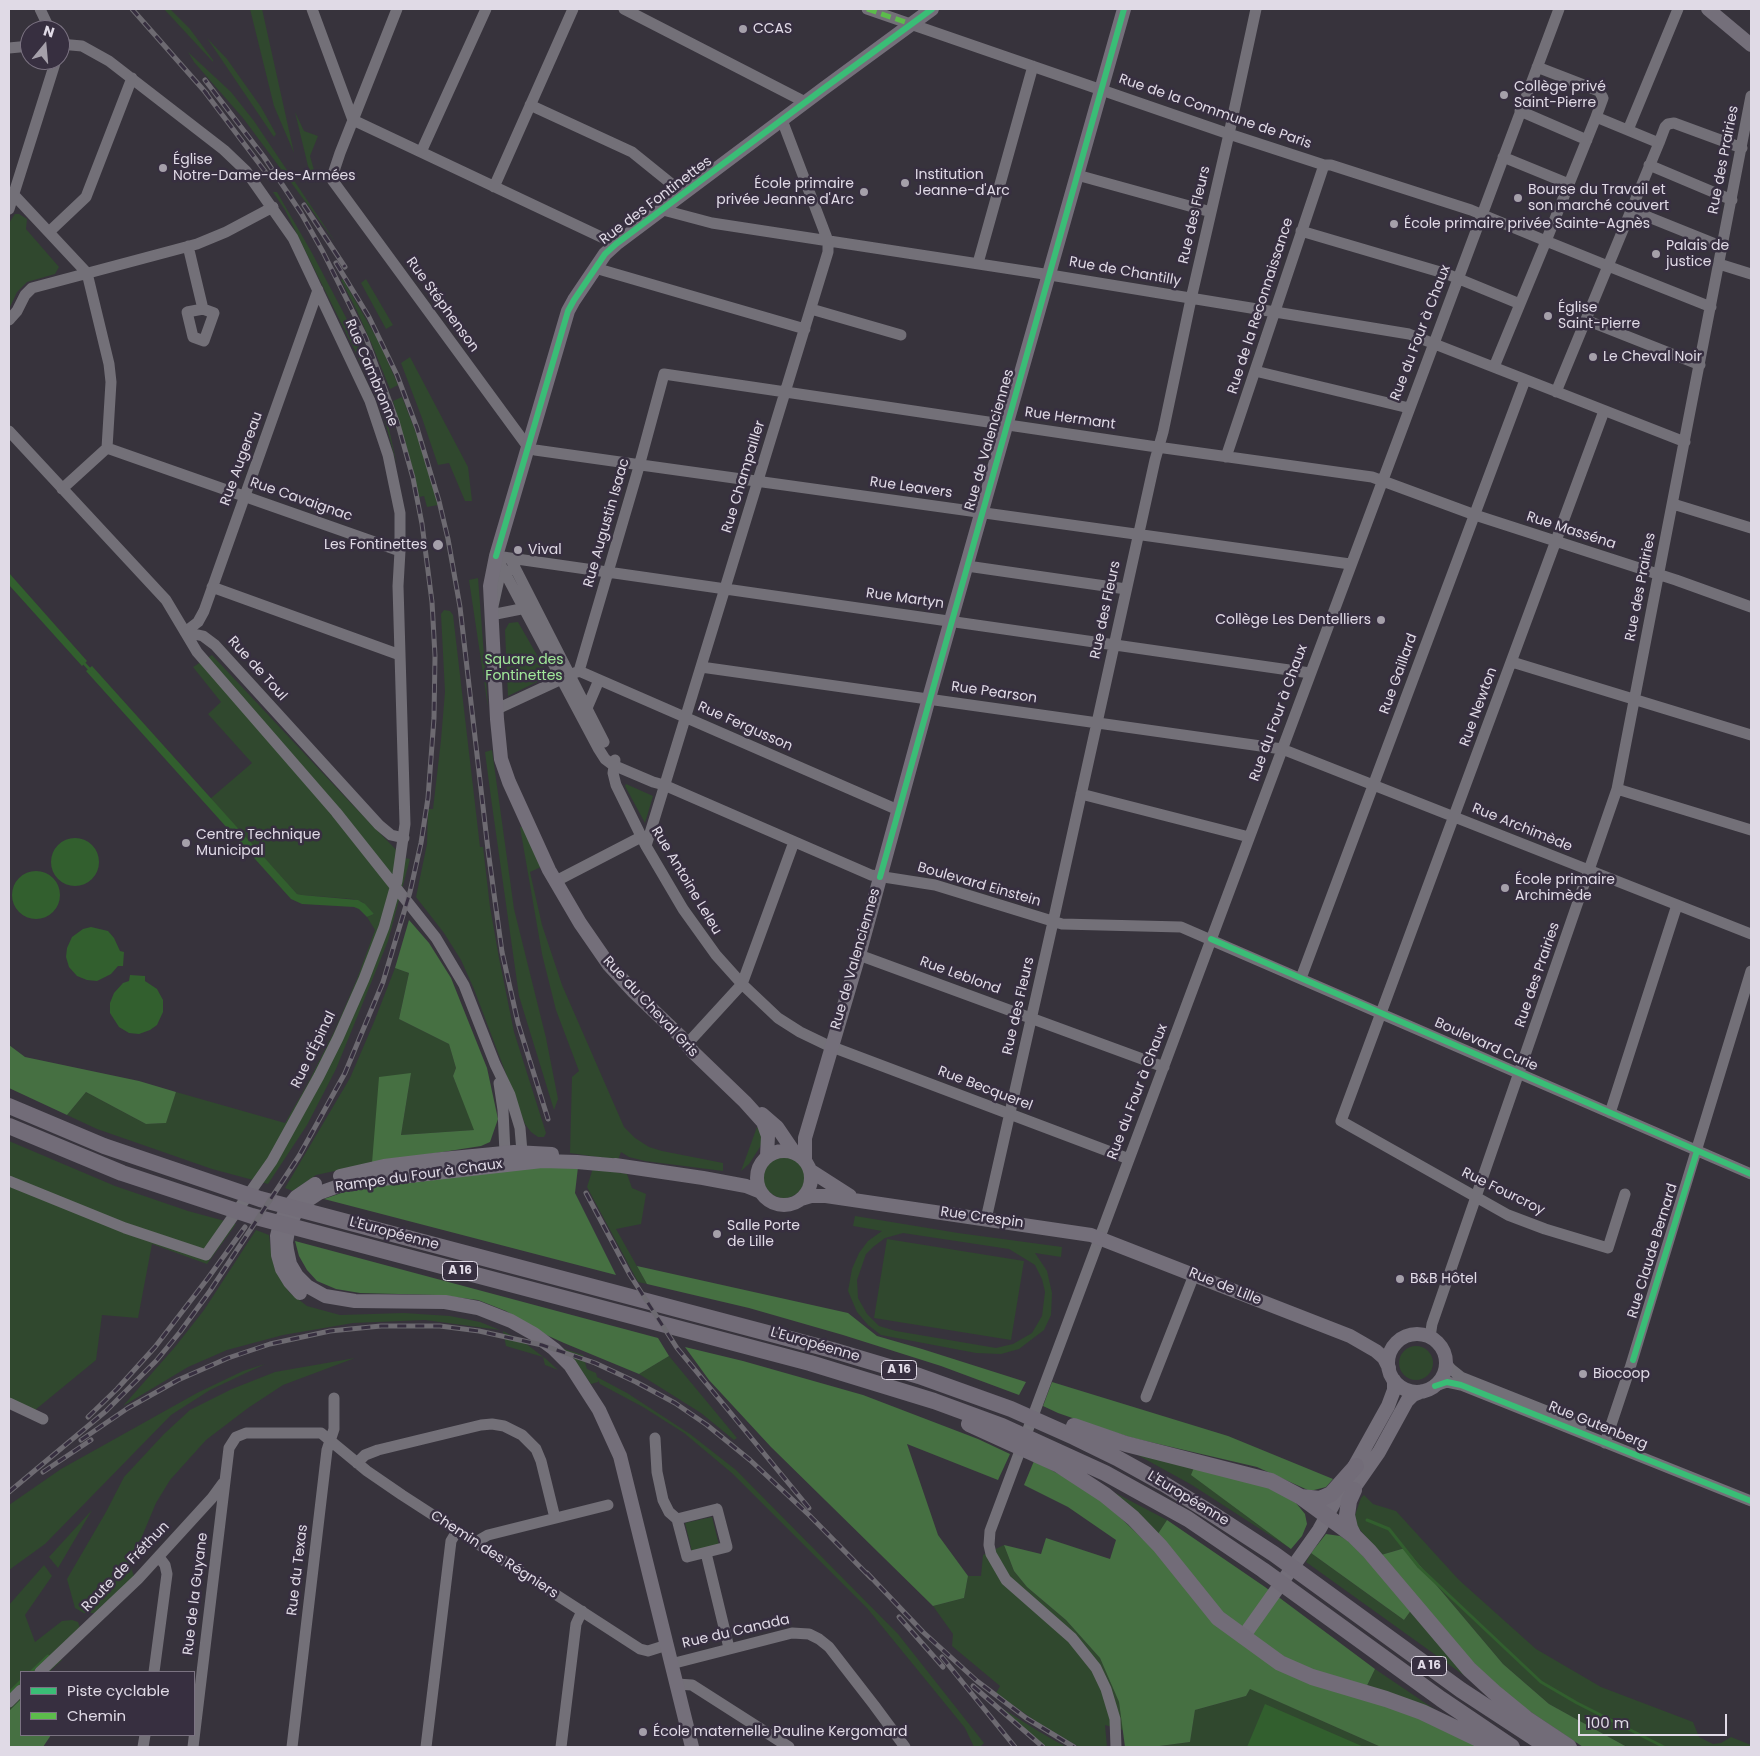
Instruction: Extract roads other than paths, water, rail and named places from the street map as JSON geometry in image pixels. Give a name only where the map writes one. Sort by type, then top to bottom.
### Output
[{"type":"highway","name":"L'Européenne","points":[[9,1106],[104,1146],[218,1185],[320,1215],[832,1350],[1012,1406],[1054,1423],[1212,1512],[1274,1554],[1454,1685],[1548,1747]]},
{"type":"highway","name":"L'Européenne","points":[[9,1126],[114,1170],[199,1200],[306,1230],[810,1362],[914,1394],[968,1424],[1000,1431],[1045,1451],[1105,1473],[1188,1519],[1263,1570],[1461,1713],[1512,1747]]},
{"type":"highway","points":[[1054,1423],[1126,1444],[1261,1478],[1282,1486],[1301,1497],[1354,1536],[1369,1551],[1470,1669],[1494,1692],[1527,1719],[1569,1747]]},
{"type":"highway","points":[[1045,1451],[1133,1518],[1171,1558],[1212,1612],[1269,1656],[1289,1668],[1312,1677],[1414,1708],[1495,1747]]},
{"type":"highway","points":[[1301,1497],[1320,1499],[1331,1494],[1356,1466]]},
{"type":"highway","points":[[1354,1490],[1349,1501],[1347,1515],[1354,1536]]},
{"type":"main road","name":"Rue des Fontinettes","points":[[503,766],[499,747],[490,595],[496,556],[568,311],[605,254],[616,244],[932,9]]},
{"type":"main road","name":"Rue de Valenciennes","points":[[803,1161],[805,1138],[1124,9]]},
{"type":"main road","points":[[1708,9],[1751,45]]},
{"type":"main road","points":[[1721,9],[1751,34]]},
{"type":"main road","name":"Rue du Cheval Gris","points":[[503,766],[556,881],[580,923],[609,965],[692,1052],[745,1102],[773,1123],[803,1161]]},
{"type":"main road","name":"Rue du Cheval Gris","points":[[745,1102],[766,1127],[769,1140],[767,1156]]},
{"type":"main road","points":[[781,1150],[803,1161],[810,1186],[802,1199],[791,1204],[780,1205],[769,1200],[761,1192],[746,1186],[703,1178],[736,1179],[746,1176],[758,1168],[767,1156],[781,1150]]},
{"type":"main road","name":"Rampe du Four à Chaux","points":[[581,1385],[561,1363],[542,1347],[522,1333],[498,1321],[447,1308],[349,1308],[322,1304],[301,1293],[285,1275],[278,1255],[277,1236],[281,1220],[292,1201],[307,1189],[322,1181],[349,1173],[391,1165],[561,1155],[703,1178]]},
{"type":"main road","name":"Rampe du Four à Chaux","points":[[514,1158],[331,1187],[313,1196],[297,1210],[289,1226],[286,1242],[290,1264],[307,1286],[325,1296],[355,1301],[433,1302],[462,1305],[504,1318],[540,1338],[566,1361],[599,1410],[620,1456],[667,1645]]},
{"type":"main road","name":"Rue Crespin","points":[[803,1161],[840,1190],[863,1200]]},
{"type":"main road","points":[[758,1168],[757,1181],[761,1192]]},
{"type":"main road","name":"Rue Crespin","points":[[802,1199],[820,1195],[863,1200],[1073,1231],[1100,1238]]},
{"type":"main road","name":"Rue de Lille","points":[[1100,1238],[1350,1336],[1379,1344],[1397,1342]]},
{"type":"main road","points":[[1243,1637],[1318,1530],[1354,1490],[1379,1452],[1407,1401],[1413,1395],[1429,1388],[1443,1375],[1446,1363],[1442,1348],[1430,1337],[1415,1334],[1403,1338],[1397,1342],[1390,1354],[1394,1390],[1388,1406],[1329,1517]]},
{"type":"main road","name":"Rue de Lille","points":[[1350,1336],[1376,1351],[1384,1358],[1391,1374]]},
{"type":"main road","points":[[1391,1374],[1405,1389],[1413,1392],[1429,1388]]},
{"type":"main road","points":[[667,1645],[692,1747]]},
{"type":"street","points":[[312,9],[353,120],[616,244]]},
{"type":"street","points":[[353,120],[397,9]]},
{"type":"street","points":[[421,152],[486,9]]},
{"type":"street","points":[[494,187],[573,9]]},
{"type":"street","points":[[624,9],[805,102]]},
{"type":"street","name":"Rue de la Commune de Paris","points":[[867,9],[1230,134],[1482,214],[1711,307]]},
{"type":"street","name":"Rue des Fleurs","points":[[986,1219],[1138,534],[1230,134],[1256,9]]},
{"type":"street","name":"Rue du Four à Chaux","points":[[1116,1747],[1115,1720],[1106,1689],[1096,1668],[1088,1656],[1066,1632],[1006,1580],[991,1554],[989,1546],[990,1531],[1559,9]]},
{"type":"street","points":[[1628,130],[1678,9]]},
{"type":"street","name":"Rue Cambronne","points":[[70,44],[75,44],[102,56],[246,170],[293,238],[367,394],[379,425],[398,501],[400,522],[398,586],[404,838]]},
{"type":"street","points":[[978,263],[1033,66]]},
{"type":"street","points":[[1494,367],[1603,98],[1599,91],[1537,67]]},
{"type":"street","points":[[9,209],[53,70]]},
{"type":"street","points":[[49,232],[86,197],[132,78]]},
{"type":"street","name":"Rue des Prairies","points":[[1430,1337],[1432,1324],[1475,1197],[1618,789],[1751,96]]},
{"type":"street","points":[[530,105],[632,152],[684,194]]},
{"type":"street","points":[[1520,111],[1587,140]]},
{"type":"street","points":[[1596,117],[1658,143]]},
{"type":"street","name":"Rue Stéphenson","points":[[353,120],[334,171],[333,181],[528,447]]},
{"type":"street","points":[[782,120],[828,241]]},
{"type":"street","points":[[1556,392],[1665,127],[1671,122],[1742,148]]},
{"type":"street","points":[[1503,157],[1569,184]]},
{"type":"street","name":"Rue de la Reconnaissance","points":[[1226,457],[1324,165]]},
{"type":"street","points":[[1649,165],[1732,200]]},
{"type":"street","points":[[1077,175],[1211,212]]},
{"type":"street","points":[[14,195],[87,273],[112,382],[107,448],[62,489]]},
{"type":"street","points":[[9,320],[25,295],[32,288],[188,246],[226,232],[273,207]]},
{"type":"street","name":"Rue de Chantilly","points":[[663,210],[712,223],[1049,274],[1409,334],[1685,442]]},
{"type":"street","points":[[1631,210],[1723,248]]},
{"type":"street","points":[[1301,231],[1458,278],[1520,304]]},
{"type":"street","name":"Rue Champailler","points":[[644,842],[686,717],[759,481],[828,252],[828,241]]},
{"type":"street","points":[[188,246],[203,309]]},
{"type":"street","points":[[1720,264],[1751,274]]},
{"type":"street","points":[[595,268],[805,329]]},
{"type":"street","name":"Rue Augereau","points":[[185,632],[198,622],[201,616],[318,290]]},
{"type":"street","points":[[811,309],[901,335]]},
{"type":"street","points":[[1586,320],[1700,366]]},
{"type":"street","points":[[1254,371],[1409,408]]},
{"type":"street","name":"Rue Hermant","points":[[664,374],[1158,448],[1368,476],[1382,480]]},
{"type":"street","name":"Rue Augustin Isaac","points":[[571,675],[609,572],[664,374]]},
{"type":"street","name":"Rue Gaillard","points":[[1301,978],[1525,380]]},
{"type":"street","name":"Rue Newton","points":[[1341,1121],[1604,411]]},
{"type":"street","points":[[9,432],[160,594],[170,606],[198,652],[336,812],[428,927],[452,962],[464,985],[495,1064],[510,1095],[520,1128],[514,1158]]},
{"type":"street","name":"Rue Leavers","points":[[528,447],[535,450],[640,465],[1350,564]]},
{"type":"street","name":"Rue Cavaignac","points":[[107,448],[400,551]]},
{"type":"street","name":"Rue Masséna","points":[[1382,480],[1475,515],[1751,607]]},
{"type":"street","points":[[1672,504],[1751,528]]},
{"type":"street","points":[[496,556],[510,566],[530,607],[571,675],[497,709]]},
{"type":"street","name":"Rue Martyn","points":[[510,566],[609,572],[1310,673]]},
{"type":"street","name":"Rue des Fontinettes","points":[[491,615],[499,578],[510,566]]},
{"type":"street","points":[[967,566],[1126,589]]},
{"type":"street","points":[[212,587],[400,655]]},
{"type":"street","points":[[491,615],[530,607]]},
{"type":"street","name":"Rue de Toul","points":[[185,632],[203,636],[215,645],[379,825],[391,834],[404,838]]},
{"type":"street","points":[[1512,662],[1751,735]]},
{"type":"street","name":"Rue Pearson","points":[[701,667],[1282,749]]},
{"type":"street","name":"Rue Fergusson","points":[[571,675],[598,680],[898,810]]},
{"type":"street","name":"Rue Antoine Leleu","points":[[571,675],[614,763],[613,773],[616,785],[644,842],[697,930],[742,984],[778,1018],[800,1032],[832,1046]]},
{"type":"street","name":"Rue Antoine Leleu","points":[[571,675],[598,748],[605,759],[614,763]]},
{"type":"street","points":[[587,708],[598,680]]},
{"type":"street","name":"Rue Archimède","points":[[1282,749],[1751,934]]},
{"type":"street","name":"Boulevard Einstein","points":[[614,763],[650,776],[664,785],[866,873],[880,877],[935,885],[1068,925],[1174,925],[1211,939]]},
{"type":"street","points":[[1618,789],[1751,830]]},
{"type":"street","points":[[1081,794],[1249,836]]},
{"type":"street","name":"Rue d'Épinal","points":[[9,1181],[117,1225],[206,1255],[272,1161],[338,1038],[384,927],[395,888],[404,838]]},
{"type":"street","points":[[556,881],[644,842]]},
{"type":"street","points":[[686,1044],[742,984],[794,842]]},
{"type":"street","points":[[1610,1113],[1677,905]]},
{"type":"street","name":"Boulevard Curie","points":[[1211,939],[1751,1174]]},
{"type":"street","name":"Rue Leblond","points":[[858,955],[1164,1067]]},
{"type":"street","name":"Rue Claude Bernard","points":[[1606,1439],[1633,1360],[1751,971]]},
{"type":"street","name":"Rue Becquerel","points":[[832,1046],[1129,1159]]},
{"type":"street","points":[[495,1064],[514,1158]]},
{"type":"street","name":"Rue Fourcroy","points":[[1341,1121],[1475,1197],[1530,1224],[1608,1248],[1625,1194]]},
{"type":"street","points":[[1146,1397],[1194,1275]]},
{"type":"street","name":"Rue Gutenberg","points":[[1446,1363],[1451,1370],[1461,1377],[1751,1501]]},
{"type":"street","name":"Rue Gutenberg","points":[[1429,1388],[1447,1382],[1461,1385],[1751,1493]]},
{"type":"street","name":"Rue du Texas","points":[[292,1747],[327,1450],[335,1423],[334,1398]]},
{"type":"street","points":[[9,1403],[43,1419]]},
{"type":"street","points":[[357,1463],[366,1455],[378,1450],[481,1425],[504,1426],[527,1438],[539,1455],[555,1518]]},
{"type":"street","name":"Rue de la Guyane","points":[[195,1731],[230,1444],[241,1434],[252,1432],[317,1432],[330,1439]]},
{"type":"street","points":[[655,1438],[657,1472],[661,1493],[669,1512],[677,1519],[687,1557],[727,1547],[717,1509],[677,1519]]},
{"type":"street","name":"Chemin des Régniers","points":[[330,1439],[357,1463],[402,1495],[640,1649],[648,1651],[667,1645]]},
{"type":"street","name":"Route de Fréthun","points":[[41,1671],[110,1607],[159,1557],[212,1498],[222,1486],[226,1477]]},
{"type":"street","points":[[477,1544],[488,1535],[608,1505]]},
{"type":"street","points":[[426,1747],[451,1541],[457,1531]]},
{"type":"street","points":[[706,1552],[729,1648]]},
{"type":"street","points":[[154,1671],[167,1574],[165,1565],[159,1557]]},
{"type":"street","points":[[560,1747],[576,1624],[582,1611]]},
{"type":"street","name":"Rue du Canada","points":[[671,1664],[729,1648],[792,1634],[803,1633],[814,1636],[829,1647],[905,1747]]},
{"type":"street","points":[[677,1684],[692,1685],[789,1747]]},
{"type":"street","points":[[9,1702],[20,1691]]},
{"type":"waterway","points":[[82,661],[91,671]]},
{"type":"waterway","points":[[1367,1520],[1389,1529],[1419,1567],[1541,1682],[1577,1703],[1664,1747]]},
{"type":"waterway","points":[[32,1671],[48,1656]]},
{"type":"waterway","points":[[9,1693],[20,1682]]},
{"type":"railway","points":[[132,9],[207,94]]},
{"type":"railway","points":[[9,1492],[106,1411],[156,1361],[210,1291],[299,1156],[345,1073],[383,982],[410,892],[421,843],[428,798],[434,718],[435,656],[432,602],[422,524],[413,478],[397,421],[366,338],[323,252],[301,213],[264,157],[205,80]]},
{"type":"railway","points":[[205,92],[270,178]]},
{"type":"railway","points":[[304,205],[345,267]]},
{"type":"railway","points":[[336,263],[369,317],[397,375],[417,428],[439,501],[460,607],[488,850],[502,952],[518,1023],[548,1119]]},
{"type":"railway","points":[[586,1193],[630,1275],[677,1348],[809,1508]]},
{"type":"railway","points":[[88,1417],[117,1389],[155,1347],[245,1227]]},
{"type":"railway","points":[[81,1440],[128,1408],[178,1380],[228,1358],[270,1344],[330,1331],[381,1326],[440,1326],[479,1331],[542,1345],[595,1363],[675,1403],[707,1425],[750,1460],[809,1515],[871,1578]]},
{"type":"railway","points":[[43,1472],[91,1440]]},
{"type":"railway","points":[[867,1573],[923,1632],[977,1681],[1026,1718],[1074,1747]]},
{"type":"railway","points":[[899,1617],[943,1667]]},
{"type":"railway","points":[[942,1657],[1015,1747]]},
{"type":"railway","points":[[973,1686],[1043,1747]]},
{"type":"place","name":"CCAS","points":[[743,29]]},
{"type":"place","name":"Collège privé Saint-Pierre","points":[[1504,95]]},
{"type":"place","name":"Église Notre-Dame-des-Armées","points":[[163,168]]},
{"type":"place","name":"Institution Jeanne-d'Arc","points":[[905,183]]},
{"type":"place","name":"École primaire privée Jeanne d'Arc","points":[[864,192]]},
{"type":"place","name":"Bourse du Travail et son marché couvert","points":[[1518,198]]},
{"type":"place","name":"École primaire privée Sainte-Agnès","points":[[1394,224]]},
{"type":"place","name":"Palais de justice","points":[[1656,254]]},
{"type":"place","name":"Église Saint-Pierre","points":[[1548,316]]},
{"type":"place","name":"Le Cheval Noir","points":[[1593,357]]},
{"type":"place","name":"Les Fontinettes","points":[[438,545]]},
{"type":"place","name":"Vival","points":[[518,550]]},
{"type":"place","name":"Collège Les Dentelliers","points":[[1381,620]]},
{"type":"place","name":"Centre Technique Municipal","points":[[186,843]]},
{"type":"place","name":"École primaire Archimède","points":[[1505,888]]},
{"type":"place","name":"Salle Porte de Lille","points":[[717,1234]]},
{"type":"place","name":"B&B Hôtel","points":[[1400,1279]]},
{"type":"place","name":"Biocoop","points":[[1583,1374]]},
{"type":"place","name":"École maternelle Pauline Kergomard","points":[[643,1732]]},
{"type":"park label","name":"Square des Fontinettes","points":[[524,668]]}]
